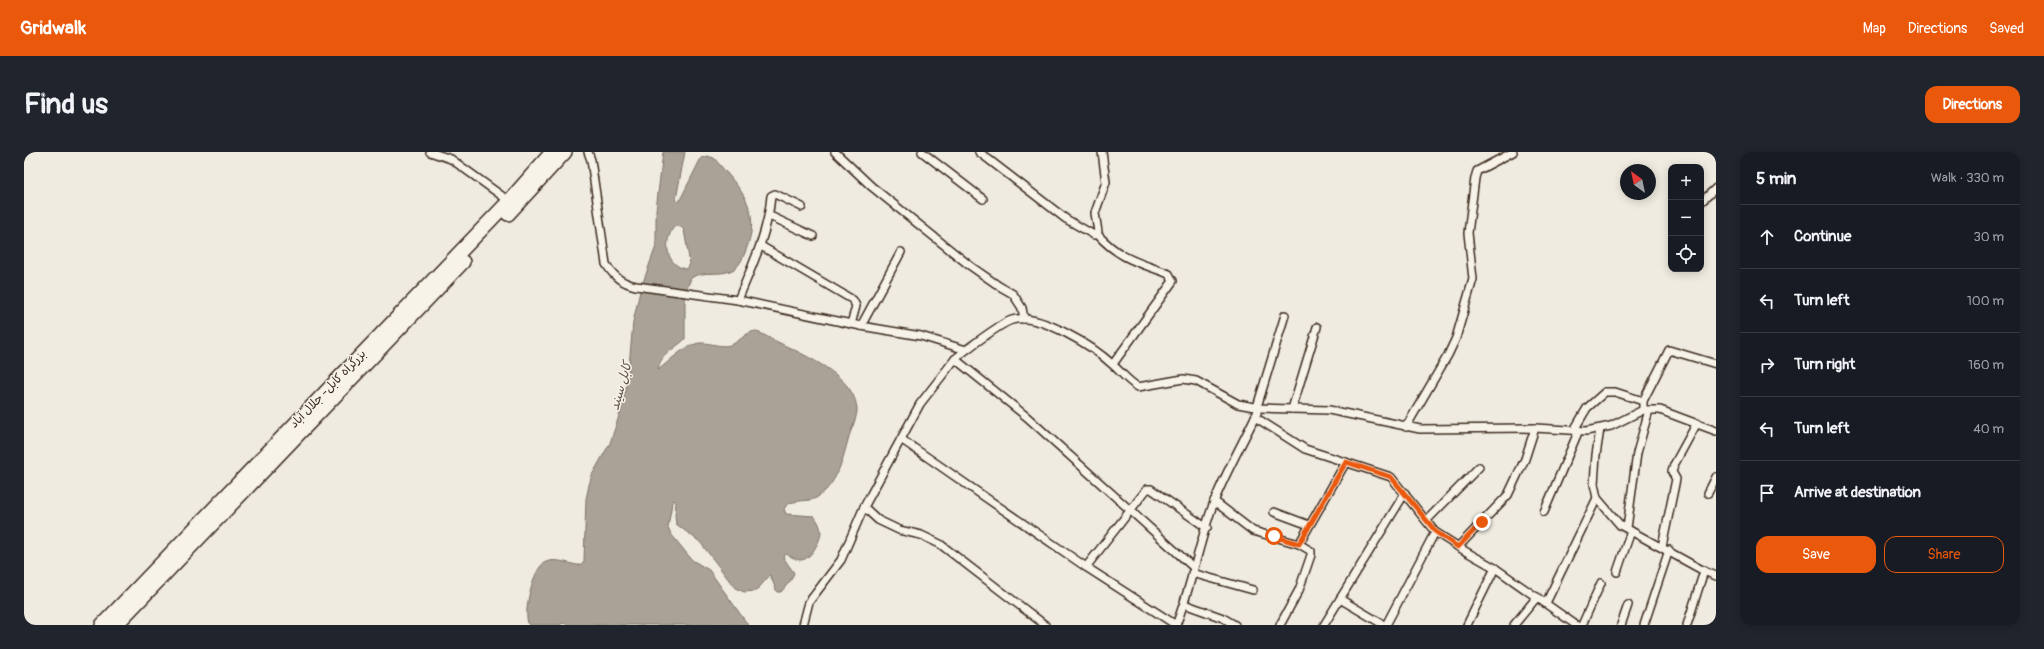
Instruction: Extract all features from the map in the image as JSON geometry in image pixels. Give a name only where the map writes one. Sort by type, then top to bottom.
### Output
[{"type":"highway","name":"بزرگراه کابل- جلال آباد","points":[[116,625],[171,560],[494,222],[517,196],[560,153]]},
{"type":"highway","name":"بزرگراه کابل- جلال آباد","points":[[102,625],[159,573]]},
{"type":"street","points":[[430,152],[451,159],[517,196]]},
{"type":"street","points":[[588,152],[591,160],[606,264],[612,274],[624,283],[738,300],[861,326],[921,336],[966,350]]},
{"type":"street","points":[[835,152],[871,186],[969,265],[1013,294],[1022,308],[1024,318]]},
{"type":"street","points":[[922,152],[983,200]]},
{"type":"street","points":[[979,152],[1066,219],[1094,235],[1097,234]]},
{"type":"street","points":[[1102,152],[1106,182],[1095,213],[1097,234],[1107,245],[1128,260],[1169,274],[1173,281],[1113,364]]},
{"type":"street","points":[[1406,427],[1448,356],[1458,331],[1473,279],[1468,233],[1474,178],[1477,171],[1513,152]]},
{"type":"street","points":[[1703,200],[1716,188]]},
{"type":"street","points":[[738,300],[761,246],[770,216],[773,194],[802,207]]},
{"type":"street","points":[[770,216],[813,236]]},
{"type":"street","points":[[761,246],[853,300],[856,306],[851,324]]},
{"type":"street","points":[[861,326],[901,252]]},
{"type":"street","points":[[902,439],[1086,567],[1176,625],[1184,604],[1192,570],[1207,528],[1214,501],[1255,417],[1285,315]]},
{"type":"street","points":[[803,625],[808,602],[841,560],[864,506],[920,404],[955,359],[966,350],[1012,320],[1024,318],[1064,331],[1113,364],[1127,381],[1138,387],[1182,379],[1196,381],[1238,404],[1258,408],[1329,410],[1420,429],[1535,428],[1576,430],[1600,429],[1611,426],[1646,410],[1660,410],[1716,431]]},
{"type":"street","points":[[1292,409],[1317,327]]},
{"type":"street","points":[[1617,572],[1629,529],[1637,453],[1646,410],[1643,401],[1669,350],[1716,364]]},
{"type":"street","points":[[955,359],[1027,417],[1192,570],[1253,590]]},
{"type":"street","points":[[1544,512],[1576,430],[1587,408],[1605,392],[1615,392],[1643,401]]},
{"type":"street","points":[[1255,417],[1305,449],[1391,477],[1436,532],[1458,547],[1495,568],[1538,597],[1573,624]]},
{"type":"street","points":[[1644,625],[1665,549],[1676,479],[1672,472],[1674,465],[1697,423]]},
{"type":"street","points":[[1458,547],[1508,495],[1525,459],[1535,428]]},
{"type":"street","points":[[1600,429],[1594,484],[1597,498],[1620,525],[1704,571],[1716,576]]},
{"type":"street","points":[[1299,544],[1346,462]]},
{"type":"street","points":[[1426,520],[1478,468]]},
{"type":"street","points":[[1708,493],[1716,477]]},
{"type":"street","points":[[1086,567],[1129,510],[1149,488],[1207,528]]},
{"type":"street","points":[[1324,625],[1405,493]]},
{"type":"street","points":[[1546,603],[1597,498]]},
{"type":"street","points":[[1214,501],[1253,531],[1299,544],[1309,549],[1311,555],[1299,590],[1280,625]]},
{"type":"street","points":[[864,506],[878,520],[899,530],[921,534],[940,544],[1046,625]]},
{"type":"street","points":[[1274,512],[1309,525]]},
{"type":"street","points":[[1340,599],[1385,625],[1436,532]]},
{"type":"street","points":[[1467,625],[1495,568]]},
{"type":"street","points":[[1687,625],[1704,571]]},
{"type":"street","points":[[1582,625],[1601,583]]},
{"type":"street","points":[[1514,625],[1538,597]]},
{"type":"street","points":[[1184,604],[1223,618],[1235,625]]},
{"type":"street","points":[[1621,625],[1628,604]]},
{"type":"shaded area","points":[[663,152],[685,152],[676,199],[679,202],[701,158],[707,156],[714,158],[740,189],[750,210],[752,222],[751,235],[746,250],[736,268],[720,273],[701,274],[691,278],[685,294],[685,339],[668,352],[662,360],[658,370],[682,350],[693,345],[703,343],[725,346],[733,344],[750,332],[757,331],[831,371],[844,382],[853,394],[857,412],[842,460],[834,479],[826,490],[816,498],[793,502],[784,509],[786,514],[814,516],[820,526],[820,537],[814,550],[808,557],[801,560],[786,554],[783,557],[794,573],[791,580],[781,592],[777,592],[770,575],[756,591],[744,592],[735,588],[700,542],[676,524],[676,502],[674,500],[672,503],[668,527],[671,534],[692,560],[709,570],[748,625],[567,625],[564,623],[559,625],[529,625],[527,620],[527,612],[530,591],[541,565],[553,560],[577,565],[580,565],[584,561],[586,499],[592,475],[610,443],[621,410],[628,377],[633,322],[640,291],[656,246],[656,210]],"holes":[[[675,226],[681,227],[684,230],[690,264],[687,269],[674,263],[668,252],[668,238],[671,232]]]},
{"type":"route","points":[[1274,536],[1299,544],[1346,462],[1386,474],[1391,477],[1436,532],[1458,547],[1482,522]]},
{"type":"water label","name":"کابل سيند","points":[[621,386]]}]
